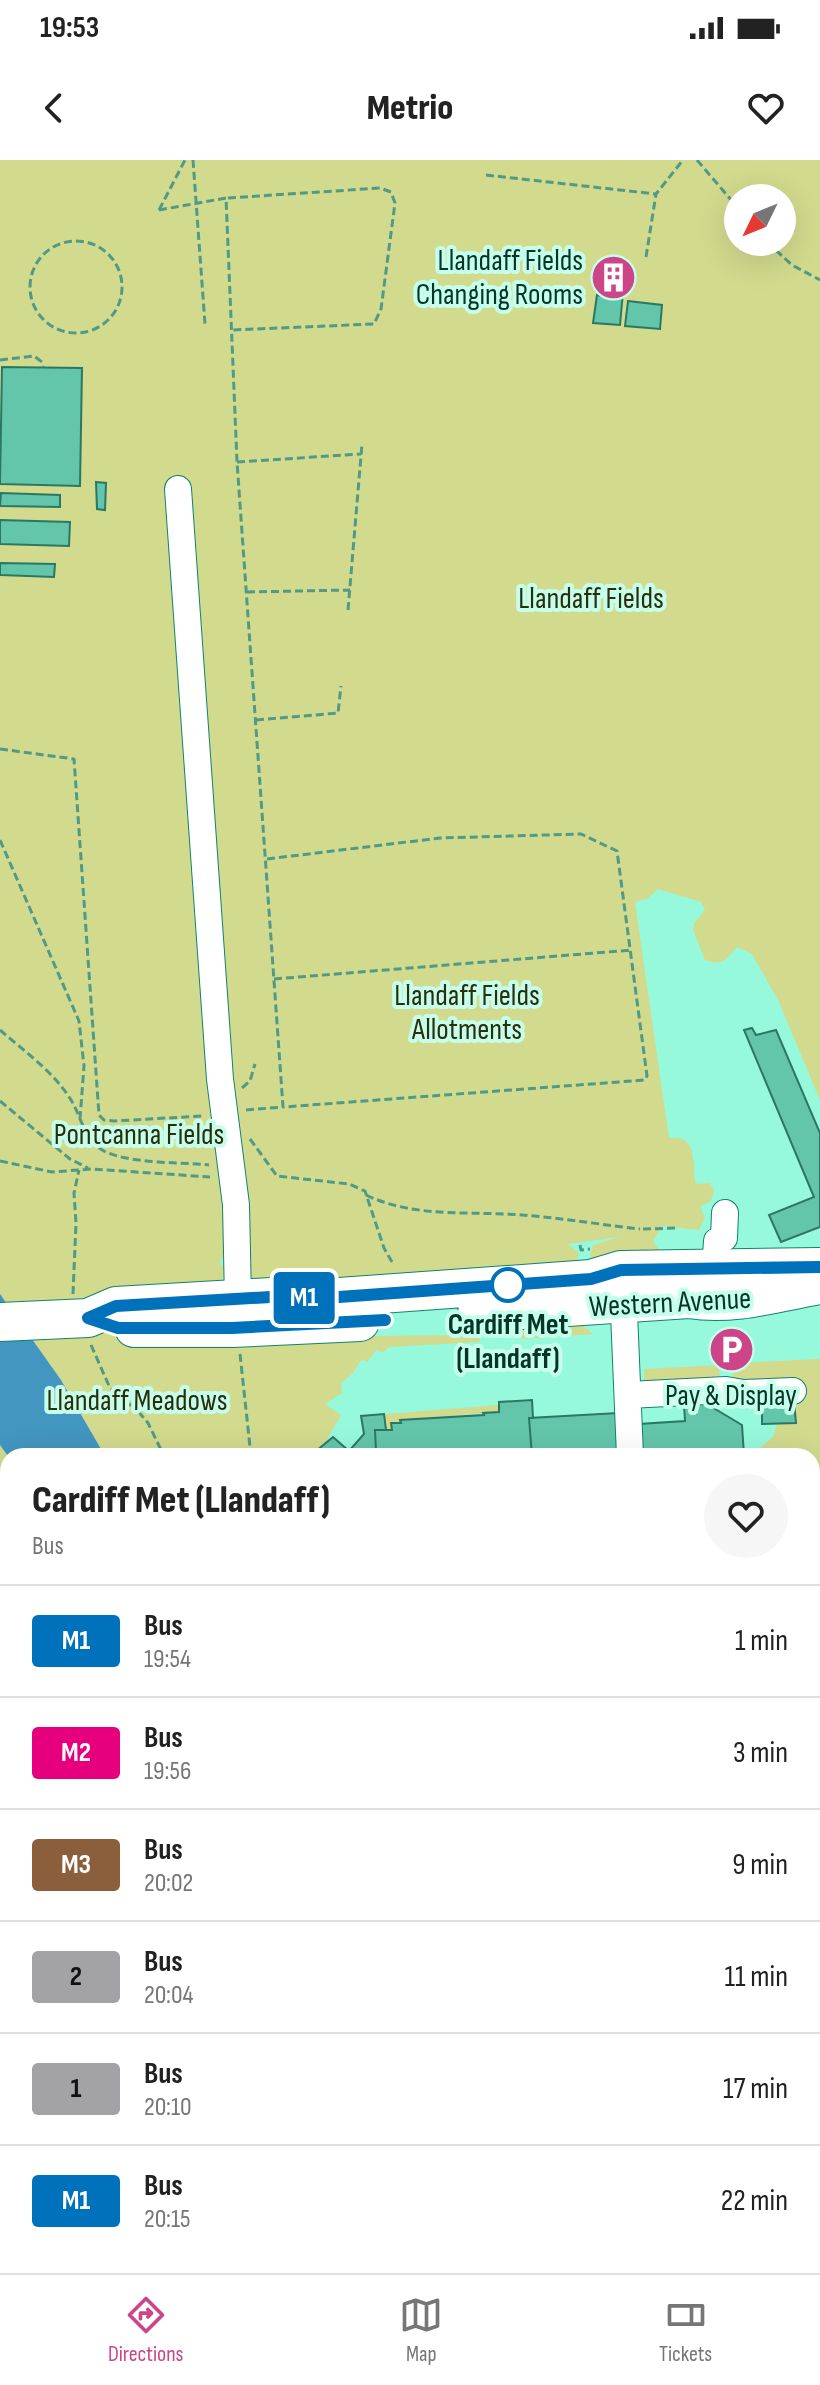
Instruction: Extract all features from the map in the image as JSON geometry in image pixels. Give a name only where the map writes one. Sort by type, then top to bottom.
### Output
[{"type":"highway","name":"Western Avenue","points":[[83,1317],[118,1328],[232,1328],[689,1299],[719,1256]]},
{"type":"highway","name":"Western Avenue","points":[[719,1256],[756,1269],[811,1281]]},
{"type":"highway","name":"Western Avenue","points":[[719,1256],[779,1295],[811,1281]]},
{"type":"highway","name":"Western Avenue","points":[[16,1321],[83,1317],[116,1306],[287,1296],[311,1299],[591,1279],[623,1303]]},
{"type":"street","points":[[178,489],[234,1122],[231,1167],[238,1299]]},
{"type":"street","points":[[623,1303],[630,1448]]},
{"type":"street","points":[[628,1395],[726,1390],[743,1393],[793,1391]]},
{"type":"path","points":[[185,160],[159,210],[226,198],[380,188],[391,192],[395,203],[381,309],[374,324],[231,330]]},
{"type":"path","points":[[193,160],[205,324]]},
{"type":"path","points":[[646,257],[656,194],[683,160]]},
{"type":"path","points":[[697,160],[724,192]]},
{"type":"path","points":[[486,175],[656,194]]},
{"type":"path","points":[[226,198],[237,462],[283,1107]]},
{"type":"path","points":[[88,243],[103,249],[121,275],[122,291],[118,306],[109,320],[97,328],[83,333],[68,333],[43,319],[34,306],[30,292],[37,263],[59,244],[88,243]]},
{"type":"path","points":[[782,256],[820,280]]},
{"type":"path","points":[[0,360],[34,356],[43,367]]},
{"type":"path","points":[[348,610],[362,444]]},
{"type":"path","points":[[237,462],[361,454]]},
{"type":"path","points":[[247,592],[350,590]]},
{"type":"path","points":[[256,720],[338,713],[341,686]]},
{"type":"path","points":[[0,749],[74,759],[99,1115],[104,1120],[234,1122],[283,1107],[645,1080],[632,950],[617,851],[581,834],[440,838],[267,859]]},
{"type":"path","points":[[0,840],[79,1021],[84,1066],[80,1119]]},
{"type":"path","points":[[274,979],[632,950]]},
{"type":"path","points":[[0,1030],[59,1082],[94,1144],[112,1154],[231,1167]]},
{"type":"path","points":[[0,1101],[70,1159],[92,1169]]},
{"type":"path","points":[[234,1122],[277,1176],[359,1186],[366,1195],[392,1262]]},
{"type":"path","points":[[0,1161],[52,1172],[92,1169],[210,1177],[213,1170],[231,1167]]},
{"type":"path","points":[[79,1170],[74,1193],[83,1317],[110,1388],[148,1423],[160,1448]]},
{"type":"path","points":[[366,1195],[387,1205],[436,1213],[507,1214],[642,1229],[676,1228]]},
{"type":"path","points":[[580,1245],[581,1250],[585,1249]]},
{"type":"path","points":[[239,1342],[250,1448]]},
{"type":"green space","points":[[0,160],[820,160],[820,1100],[778,1000],[752,954],[737,947],[721,962],[705,960],[693,930],[694,923],[705,910],[701,902],[658,889],[647,899],[635,902],[669,1138],[686,1141],[692,1152],[696,1184],[710,1183],[714,1190],[711,1201],[700,1206],[705,1218],[699,1230],[663,1226],[653,1241],[660,1251],[594,1263],[590,1255],[593,1245],[619,1237],[568,1244],[579,1253],[575,1266],[508,1277],[255,1281],[226,1257],[221,1259],[220,1265],[227,1264],[223,1278],[205,1291],[0,1309]]},
{"type":"green space","points":[[580,1323],[593,1334],[522,1339],[521,1326]]},
{"type":"green space","name":"Llandaff Meadows","points":[[96,1327],[112,1329],[118,1336],[366,1330],[372,1336],[479,1335],[480,1342],[389,1347],[382,1353],[377,1349],[367,1362],[362,1359],[341,1383],[342,1393],[325,1404],[341,1415],[320,1448],[82,1448],[74,1404],[64,1386],[54,1385],[25,1338]]},
{"type":"green space","points":[[820,1359],[820,1448],[760,1448],[773,1437],[777,1424],[795,1423],[794,1404],[800,1401],[732,1382],[734,1363]]},
{"type":"green space","points":[[719,1365],[720,1381],[644,1382],[644,1369]]},
{"type":"green space","points":[[499,1405],[499,1412],[401,1420],[401,1423],[391,1424],[392,1430],[386,1430],[384,1414]]},
{"type":"water","points":[[0,1294],[61,1380],[100,1448],[2,1448]]},
{"type":"building","name":"Llandaff Fields Changing Rooms","points":[[606,257],[626,259],[620,325],[593,323],[597,295],[602,296]]},
{"type":"building","name":"Llandaff Fields Changing Rooms","points":[[628,301],[662,305],[660,329],[625,326]]},
{"type":"building","points":[[2,367],[82,368],[80,486],[0,484]]},
{"type":"building","points":[[96,482],[106,483],[105,510],[97,509]]},
{"type":"building","points":[[1,493],[60,495],[60,507],[0,506]]},
{"type":"building","points":[[0,520],[70,522],[69,546],[0,544]]},
{"type":"building","points":[[0,563],[55,564],[54,577],[0,575]]},
{"type":"building","points":[[752,1028],[756,1035],[776,1030],[820,1133],[820,1227],[781,1242],[769,1215],[814,1197],[744,1030]]},
{"type":"building","points":[[695,1397],[742,1425],[744,1448],[640,1448],[639,1424],[685,1421],[684,1405],[696,1413]]},
{"type":"building","points":[[532,1400],[533,1418],[529,1418],[531,1448],[376,1448],[375,1430],[392,1430],[391,1423],[484,1415],[499,1412],[499,1402]]},
{"type":"building","points":[[794,1402],[796,1423],[762,1424],[762,1404]]},
{"type":"building","points":[[618,1413],[620,1448],[531,1448],[529,1418]]},
{"type":"building","points":[[384,1414],[386,1430],[375,1430],[376,1448],[352,1448],[364,1434],[361,1416]]},
{"type":"building","points":[[333,1437],[346,1448],[320,1448]]},
{"type":"bus line","name":"M1","points":[[385,1320],[232,1328],[118,1328],[88,1318],[116,1306],[287,1296],[311,1299],[591,1279],[621,1270],[820,1267]]},
{"type":"place","name":"Llandaff Fields Changing Rooms","points":[[614,277]]},
{"type":"place","name":"Cardiff Met (Llandaff)","points":[[508,1285]]},
{"type":"place","name":"Pay & Display","points":[[731,1349]]},
{"type":"park label","name":"Llandaff Fields","points":[[591,598]]},
{"type":"park label","name":"Llandaff Fields Allotments","points":[[467,1012]]},
{"type":"park label","name":"Pontcanna Fields","points":[[139,1134]]}]
